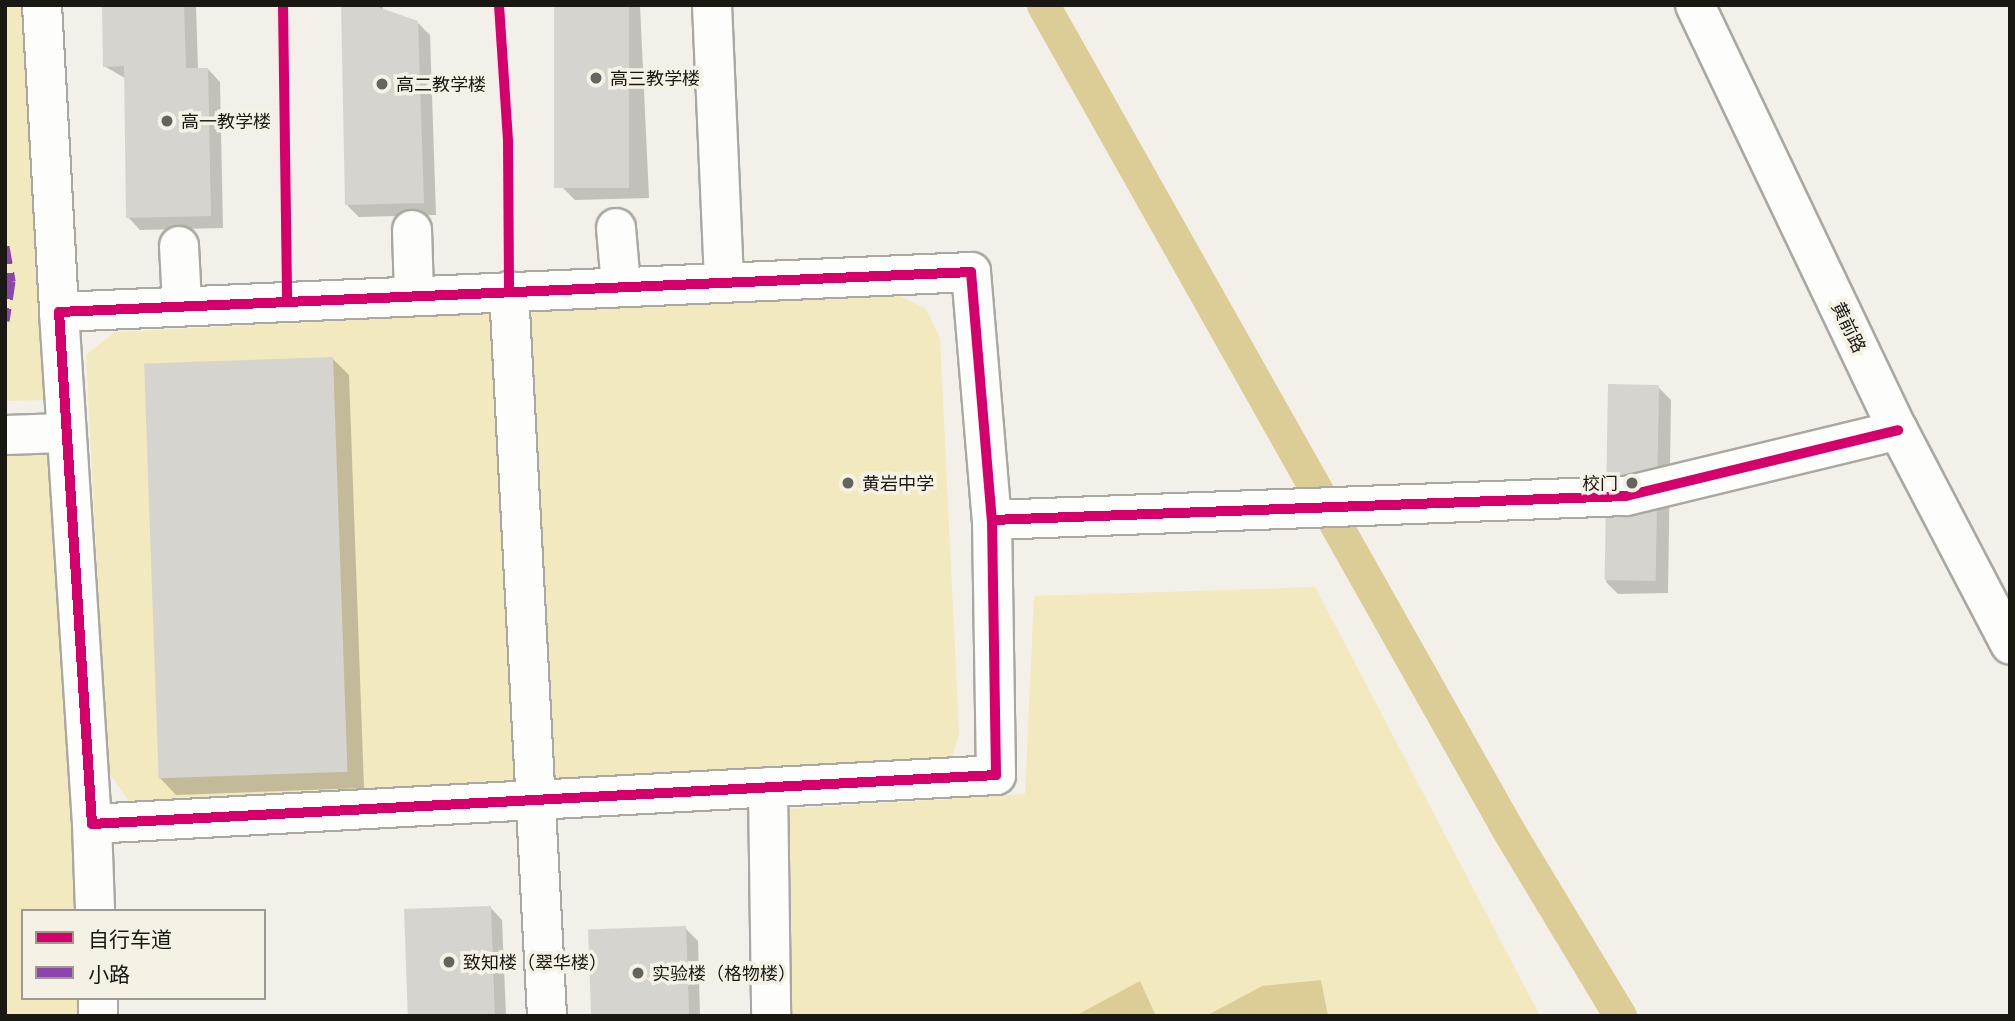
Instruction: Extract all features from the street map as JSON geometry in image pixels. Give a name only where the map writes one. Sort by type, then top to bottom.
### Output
[{"type":"street","points":[[42,5],[95,909]]},
{"type":"street","points":[[712,5],[724,281]]},
{"type":"street","name":"黄前路","points":[[1695,5],[1898,430],[2010,644]]},
{"type":"street","points":[[616,228],[621,285]]},
{"type":"street","points":[[412,230],[414,293]]},
{"type":"street","points":[[179,246],[182,304]]},
{"type":"street","points":[[59,312],[414,293],[971,272],[992,520],[996,775],[92,824]]},
{"type":"street","points":[[509,291],[547,1016]]},
{"type":"street","points":[[992,520],[1626,496],[1898,430]]},
{"type":"street","points":[[5,435],[66,433]]},
{"type":"street","points":[[768,787],[771,1016]]},
{"type":"shaded area","points":[[5,5],[34,5],[49,400],[5,401]]},
{"type":"shaded area","points":[[894,293],[926,309],[940,338],[959,734],[950,765],[142,820],[108,771],[86,355],[115,332]]},
{"type":"shaded area","points":[[66,433],[95,909],[21,909],[21,1000],[98,1000],[98,1016],[5,1016],[5,435]]},
{"type":"shaded area","points":[[1315,587],[1540,1016],[791,1016],[788,809],[1025,794],[1034,596]]},
{"type":"shaded area","points":[[1321,980],[1328,1016],[1206,1016],[1262,986]]},
{"type":"shaded area","points":[[1140,981],[1156,1016],[1075,1016]]},
{"type":"building","name":"高一教学楼","points":[[102,5],[184,5],[186,68],[208,68],[211,216],[126,218],[124,66],[103,67]]},
{"type":"building","name":"高二教学楼","points":[[341,5],[372,5],[418,21],[424,203],[345,205]]},
{"type":"building","name":"高三教学楼","points":[[554,5],[629,5],[629,188],[554,188]]},
{"type":"building","points":[[333,357],[347,772],[159,778],[144,364]]},
{"type":"building","name":"校门","points":[[1608,384],[1659,385],[1656,581],[1605,580]]},
{"type":"building","name":"致知楼（翠华楼）","points":[[491,906],[495,1016],[408,1016],[404,909]]},
{"type":"building","name":"实验楼（格物楼）","points":[[686,926],[689,1016],[591,1016],[588,929]]},
{"type":"waterway","points":[[1043,5],[1508,830],[1620,1016]]},
{"type":"marked path","points":[[5,246],[11,281],[5,321]]},
{"type":"cycle path","points":[[283,5],[287,300]]},
{"type":"cycle path","points":[[499,5],[508,142],[509,291]]},
{"type":"cycle path","points":[[992,520],[996,775],[92,824],[59,312],[971,272],[992,520],[1626,496],[1898,430]]},
{"type":"place","name":"高三教学楼","points":[[596,78]]},
{"type":"place","name":"高二教学楼","points":[[382,84]]},
{"type":"place","name":"高一教学楼","points":[[167,121]]},
{"type":"place","name":"黄岩中学","points":[[848,483]]},
{"type":"place","name":"校门","points":[[1632,483]]},
{"type":"place","name":"致知楼（翠华楼）","points":[[449,962]]},
{"type":"place","name":"实验楼（格物楼）","points":[[638,973]]}]
